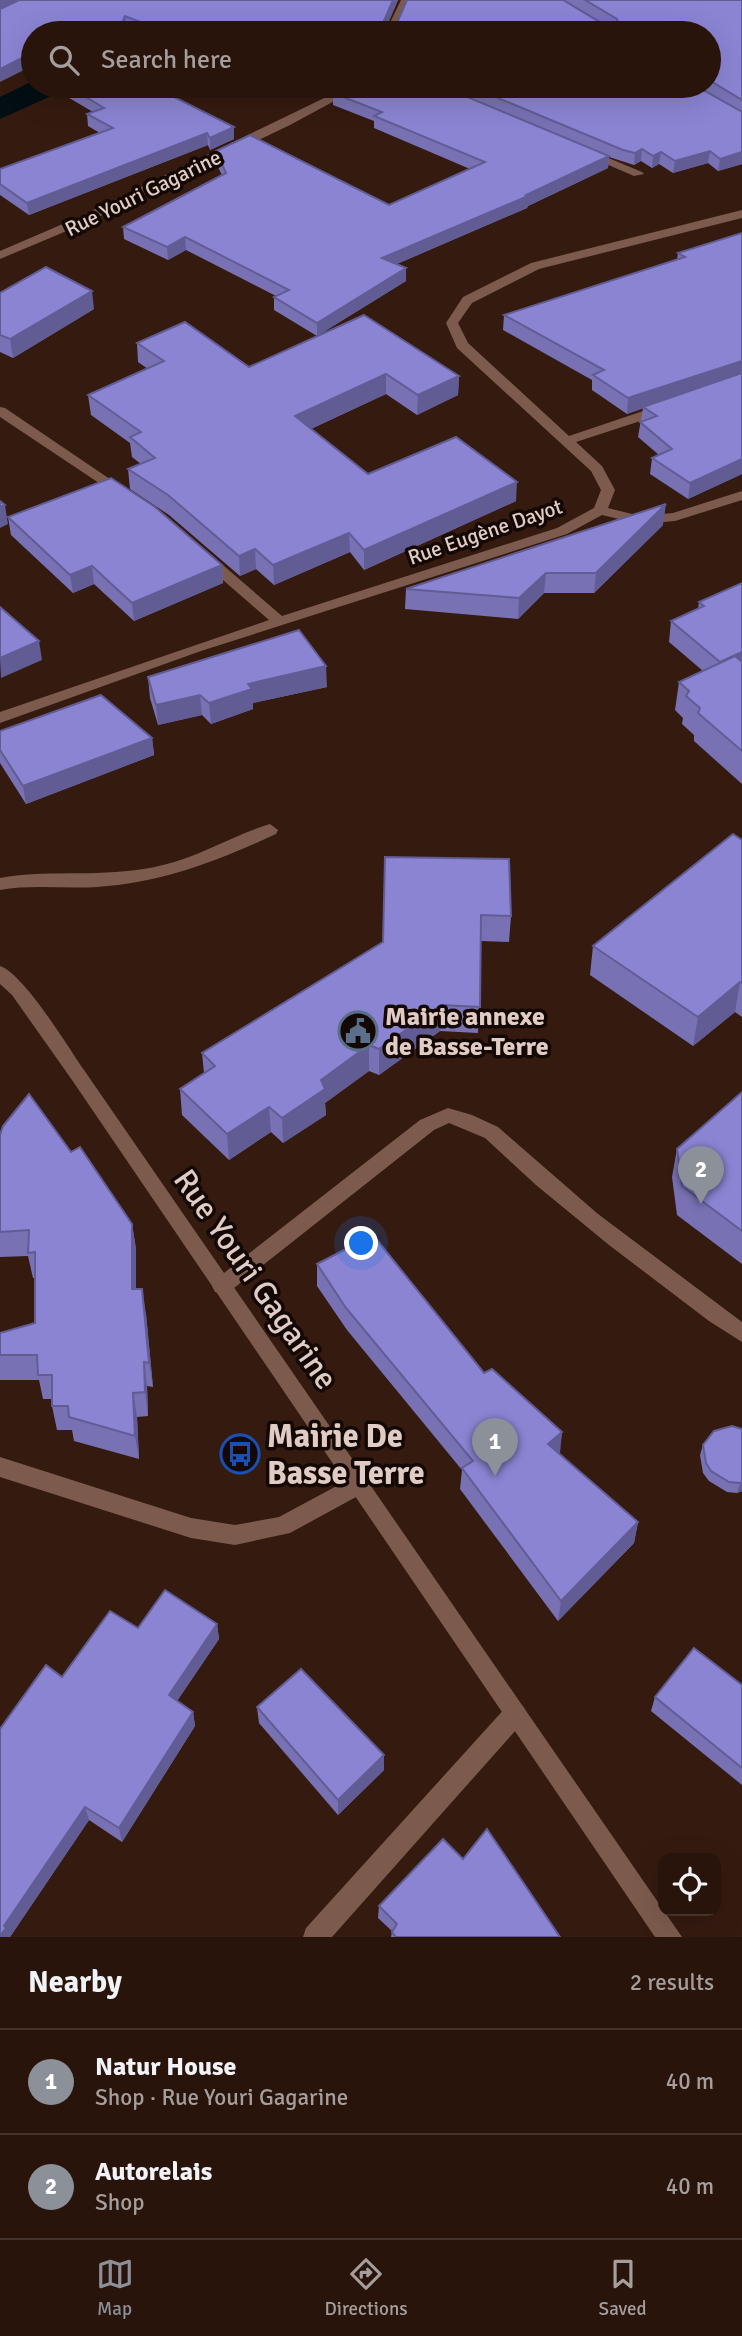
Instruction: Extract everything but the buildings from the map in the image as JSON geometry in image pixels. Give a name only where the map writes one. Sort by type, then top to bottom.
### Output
[{"type":"street","points":[[396,21],[406,0]]},
{"type":"street","name":"Rue Youri Gagarine","points":[[0,255],[50,238],[166,179],[286,125],[335,98]]},
{"type":"street","points":[[576,148],[638,174]]},
{"type":"street","name":"Rue Eugène Dayot","points":[[0,718],[279,621],[562,531],[600,510],[608,490],[597,469],[462,345],[452,323],[467,300],[535,265],[742,214]]},
{"type":"street","points":[[566,441],[679,404]]},
{"type":"street","points":[[0,411],[132,499]]},
{"type":"street","points":[[600,510],[640,520],[675,517],[742,495]]},
{"type":"street","points":[[194,548],[279,621]]},
{"type":"street","points":[[0,884],[15,880],[94,881],[149,877],[207,860],[270,830]]},
{"type":"street","name":"Rue Youri Gagarine","points":[[0,973],[18,990],[670,1937]]},
{"type":"street","points":[[222,1286],[427,1125],[448,1115],[476,1121],[498,1135],[540,1178],[742,1333]]},
{"type":"street","points":[[2,1472],[191,1528],[235,1535],[282,1526],[359,1484]]},
{"type":"street","points":[[315,1937],[515,1714]]},
{"type":"waterway","points":[[0,109],[22,98]]},
{"type":"place","name":"Mairie annexe de Basse-Terre","points":[[358,1031]]},
{"type":"place","name":"Autorelais","points":[[701,1204]]},
{"type":"place","name":"Mairie De Basse Terre","points":[[240,1454]]},
{"type":"place","name":"Natur House","points":[[495,1476]]}]
